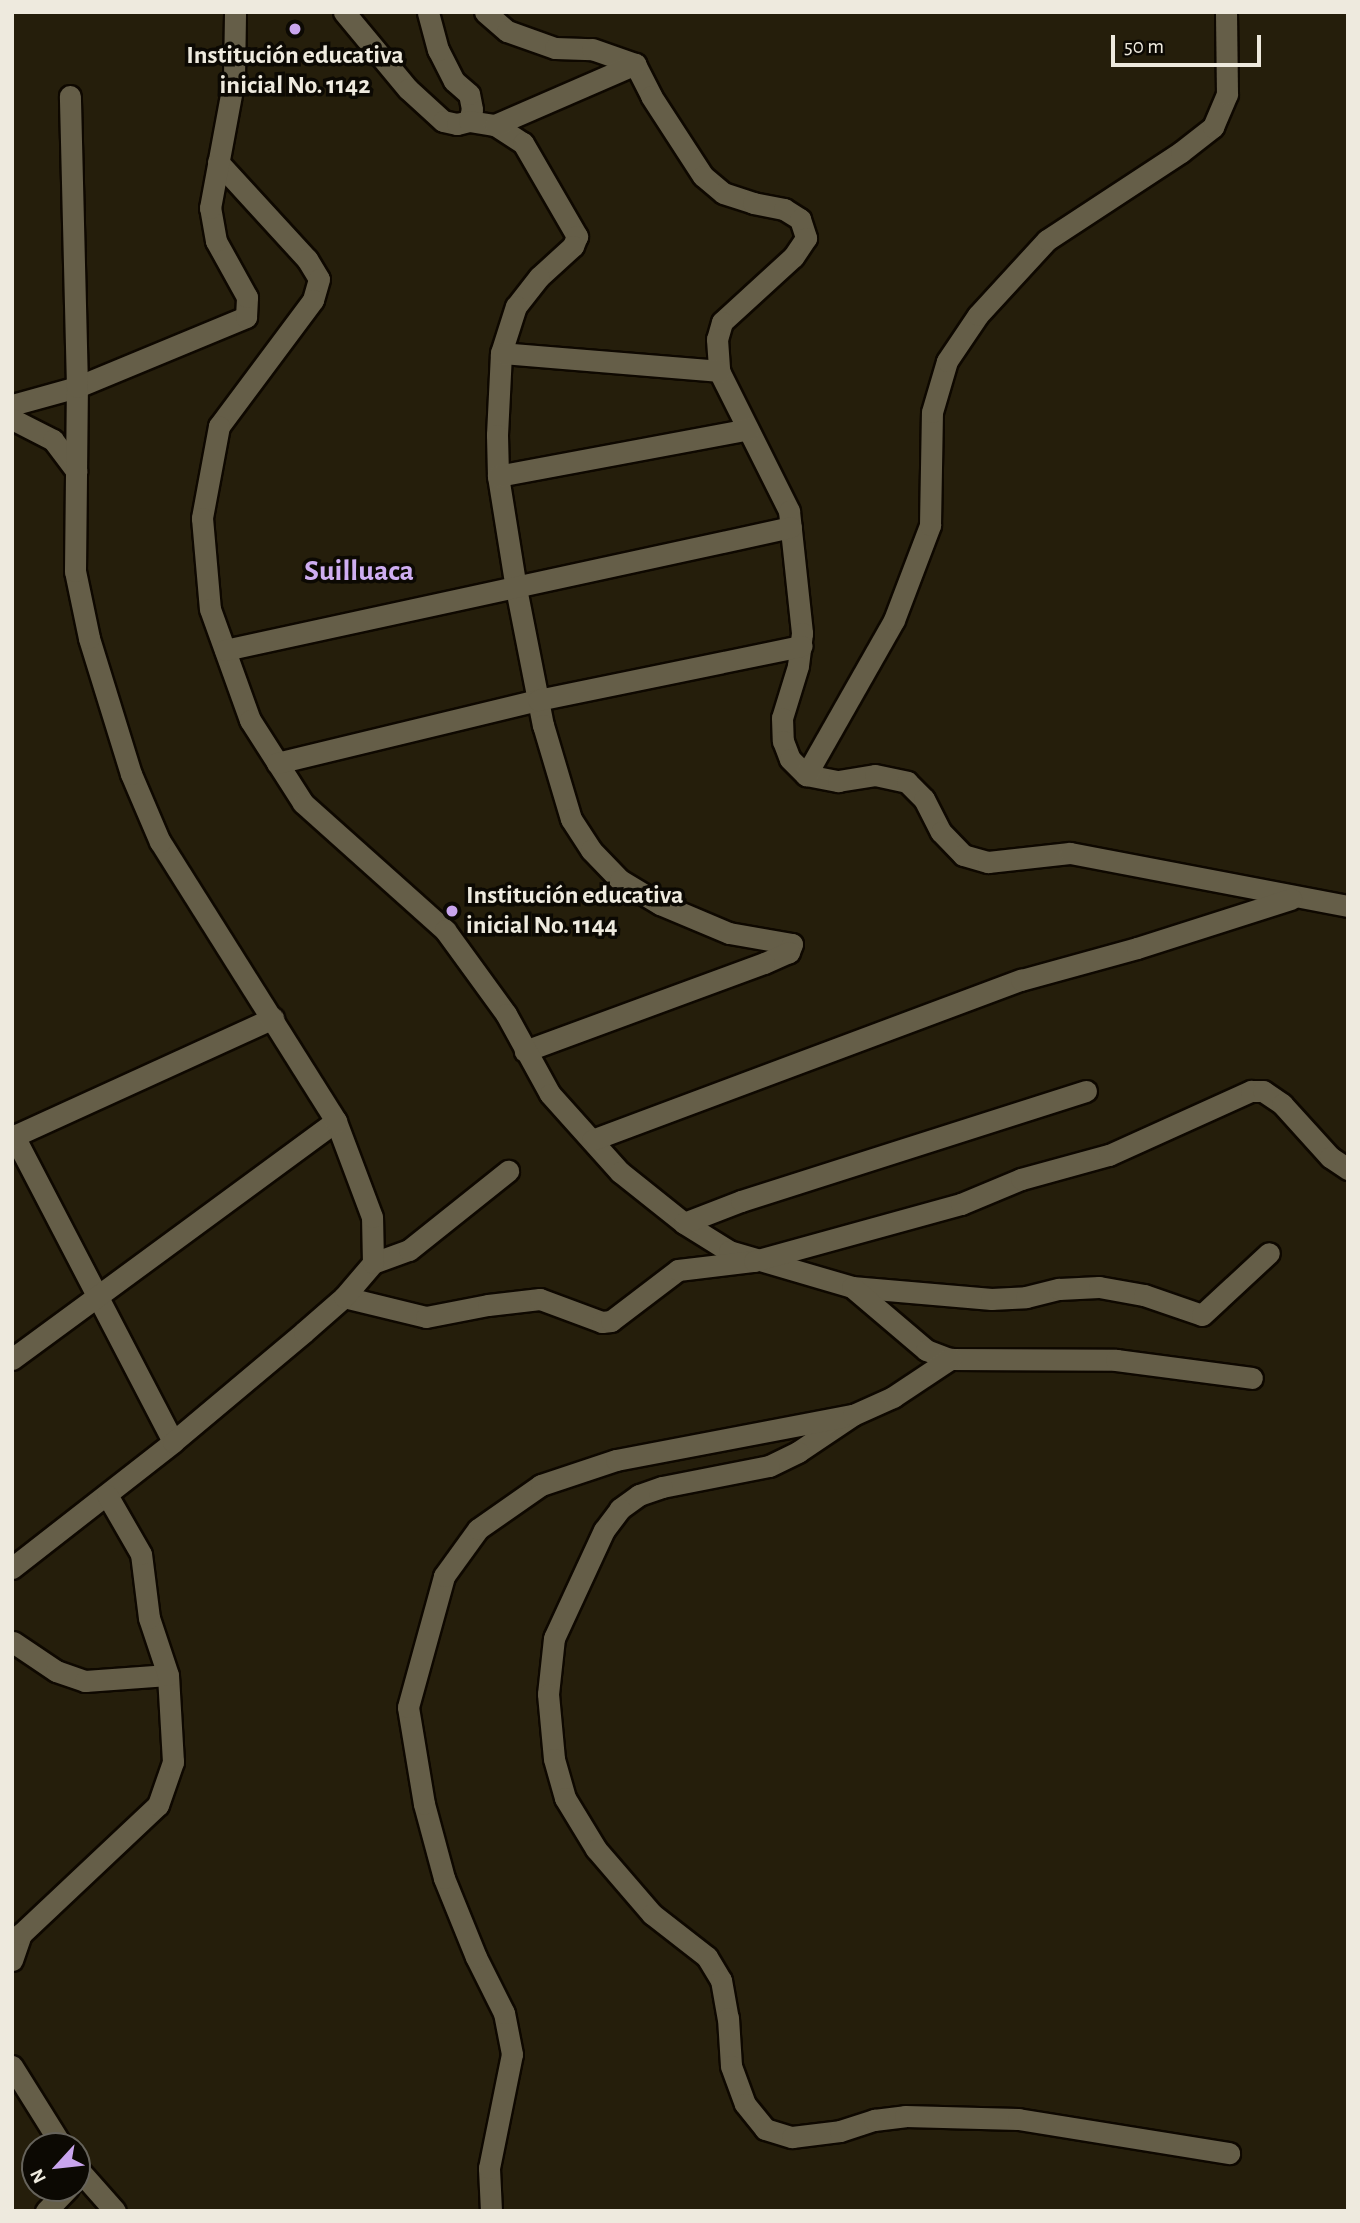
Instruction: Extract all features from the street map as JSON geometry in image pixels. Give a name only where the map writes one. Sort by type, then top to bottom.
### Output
[{"type":"street","points":[[12,405],[77,387],[246,317],[247,297],[216,241],[210,208],[233,78],[235,12]]},
{"type":"street","points":[[344,12],[408,89],[443,121],[495,125],[523,143],[578,236],[573,246],[539,276],[516,306],[501,353],[498,476],[538,700],[571,820],[591,850],[620,880],[701,924],[729,933],[792,944],[789,952],[764,963],[525,1051]]},
{"type":"street","points":[[428,12],[438,50],[454,81],[469,94],[472,108],[469,121]]},
{"type":"street","points":[[485,12],[507,31],[555,48],[592,49],[635,64],[651,96],[703,176],[723,193],[753,203],[784,208],[800,219],[806,238],[793,257],[722,322],[717,339],[719,370],[789,511],[802,646],[782,718],[783,741],[790,760],[806,775],[838,781],[875,775],[907,782],[924,799],[941,832],[963,855],[988,862],[1070,853],[1348,906]]},
{"type":"street","points":[[806,775],[894,620],[930,525],[932,412],[947,361],[978,315],[1047,240],[1181,152],[1213,127],[1227,94],[1226,12]]},
{"type":"street","points":[[495,125],[635,64]]},
{"type":"street","points":[[70,96],[77,387],[75,571],[89,638],[131,774],[160,842],[336,1121],[372,1217],[373,1263]]},
{"type":"street","points":[[218,162],[307,258],[319,279],[313,300],[219,426],[202,517],[210,609],[250,720],[303,803],[445,930],[506,1014],[550,1094],[620,1172],[684,1223],[729,1251],[754,1261],[852,1287],[991,1299],[1026,1297],[1059,1289],[1099,1287],[1144,1295],[1202,1315],[1269,1253]]},
{"type":"street","points":[[501,353],[719,370]]},
{"type":"street","points":[[12,419],[53,440],[76,471]]},
{"type":"street","points":[[498,476],[748,429]]},
{"type":"street","points":[[225,650],[791,527]]},
{"type":"street","points":[[278,763],[538,700],[802,646]]},
{"type":"street","points":[[592,1140],[1021,980],[1137,948],[1295,898]]},
{"type":"street","points":[[173,1442],[13,1137],[273,1018]]},
{"type":"street","points":[[344,1297],[426,1317],[488,1305],[540,1299],[602,1322],[611,1321],[678,1269],[754,1261],[961,1204],[1021,1179],[1109,1155],[1251,1090],[1263,1091],[1282,1104],[1330,1157],[1348,1169]]},
{"type":"street","points":[[684,1223],[741,1201],[1086,1091]]},
{"type":"street","points":[[12,1359],[336,1121]]},
{"type":"street","points":[[12,1568],[173,1442],[344,1297],[373,1263],[409,1250],[508,1171]]},
{"type":"street","points":[[852,1287],[926,1350],[950,1359],[1116,1360],[1252,1378]]},
{"type":"street","points":[[950,1359],[894,1397],[853,1415],[798,1452],[769,1466],[662,1487],[639,1495],[620,1509],[604,1530],[554,1638],[548,1694],[554,1759],[565,1798],[596,1849],[652,1914],[708,1957],[721,1980],[728,2018],[731,2066],[745,2104],[765,2129],[792,2137],[840,2131],[874,2120],[905,2116],[1018,2119],[1229,2153]]},
{"type":"street","points":[[491,2211],[489,2168],[512,2054],[504,2013],[476,1957],[444,1878],[424,1804],[408,1707],[444,1576],[478,1529],[541,1485],[616,1460],[853,1415]]},
{"type":"street","points":[[12,1960],[21,1934],[158,1805],[173,1762],[168,1675],[149,1618],[141,1554],[107,1495]]},
{"type":"street","points":[[13,1642],[56,1671],[85,1681],[168,1675]]},
{"type":"street","points":[[12,2066],[53,2132]]},
{"type":"street","points":[[91,2190],[115,2211]]},
{"type":"place","name":"Institución educativa inicial No. 1142","points":[[295,29]]},
{"type":"place","name":"Institución educativa inicial No. 1144","points":[[452,911]]},
{"type":"district","name":"Suilluaca","points":[[359,571]]}]
